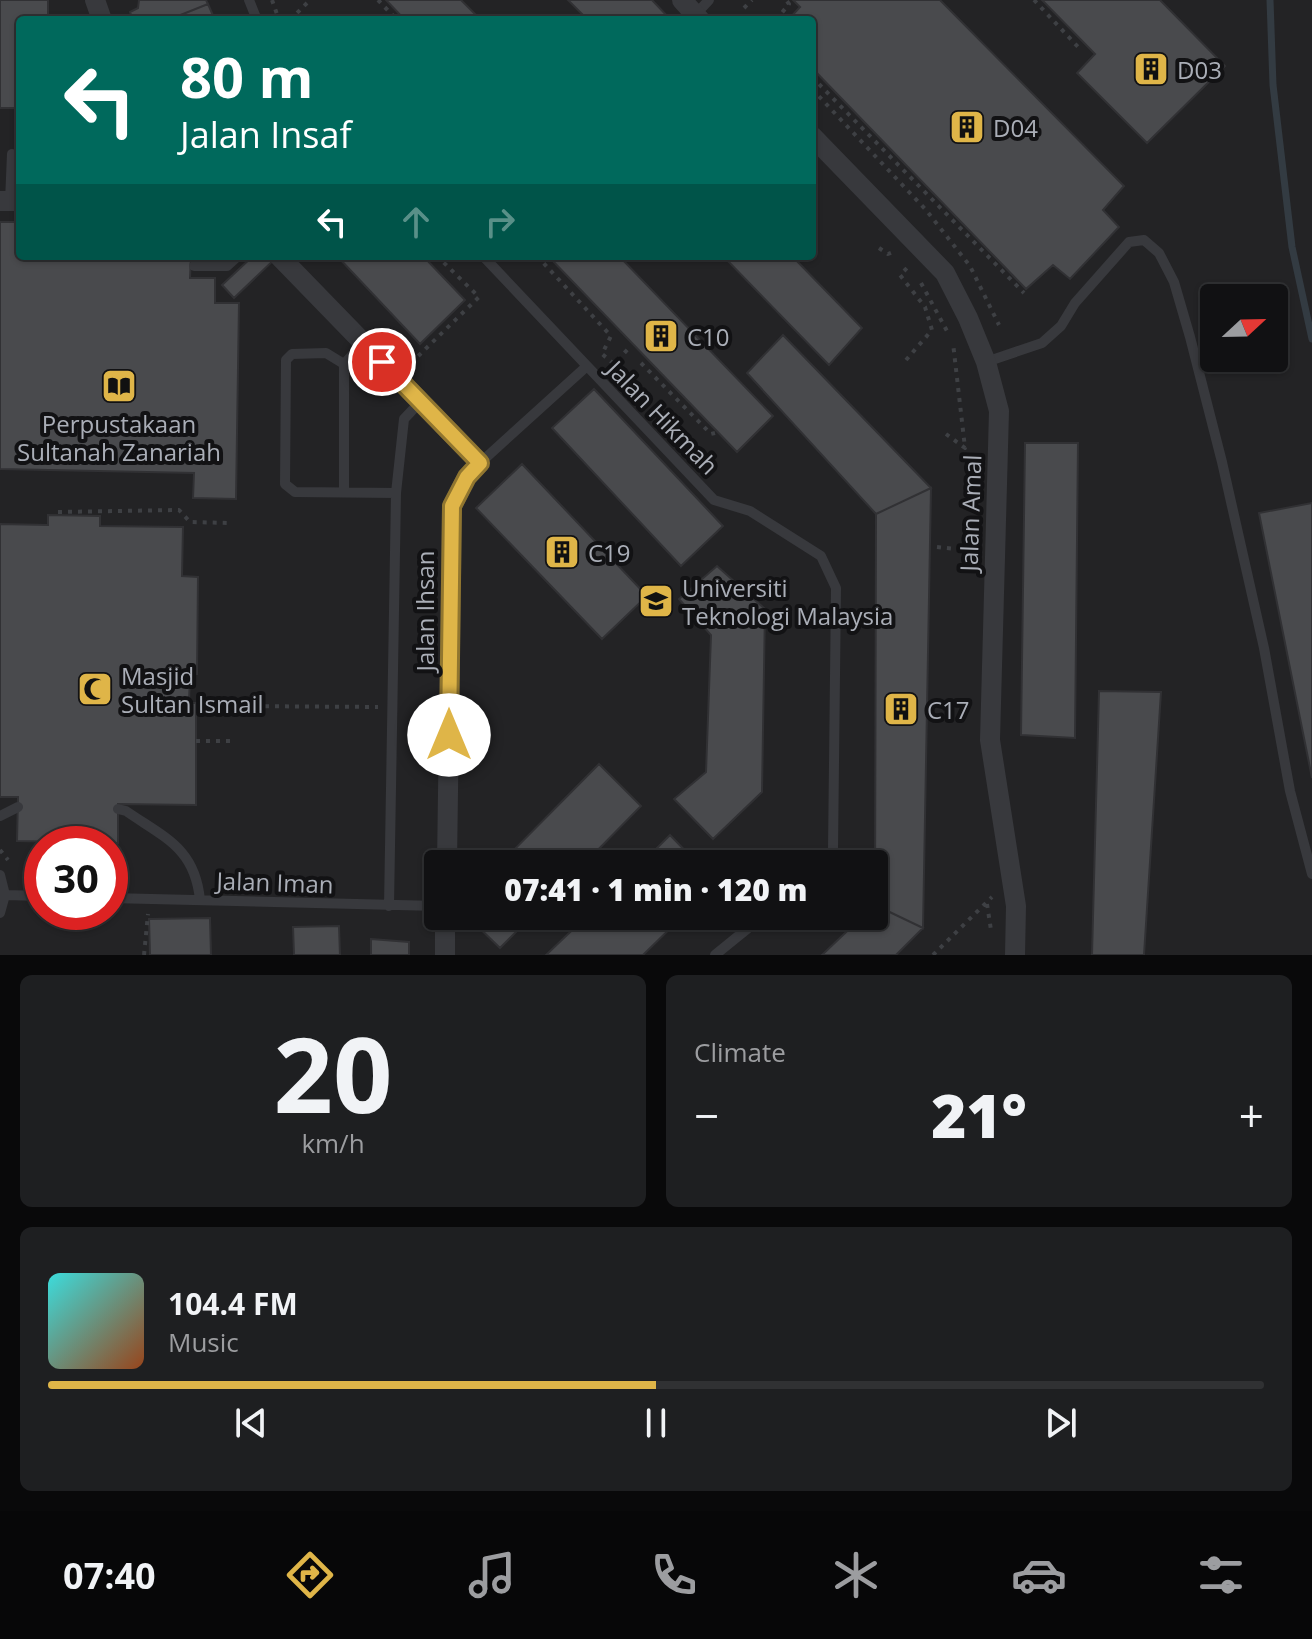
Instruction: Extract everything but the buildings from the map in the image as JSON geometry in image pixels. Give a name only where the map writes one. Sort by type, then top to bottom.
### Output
[{"type":"street","name":"Jalan Amal","points":[[816,140],[945,273],[986,362],[999,411],[990,740],[1016,906],[1015,955]]},
{"type":"street","points":[[283,260],[480,463]]},
{"type":"street","name":"Jalan Ihsan","points":[[447,850],[452,506],[467,477],[480,463]]},
{"type":"street","points":[[445,930],[445,955]]},
{"type":"lane","points":[[10,201],[12,154]]},
{"type":"lane","points":[[986,362],[1042,343],[1061,326],[1075,303],[1129,242],[1144,240],[1159,253],[1174,282],[1222,462],[1264,648],[1290,791],[1312,874]]},
{"type":"lane","points":[[194,266],[227,266],[234,260]]},
{"type":"lane","name":"Jalan Hikmah","points":[[487,260],[714,500],[750,511],[821,556],[836,588],[833,850]]},
{"type":"lane","points":[[344,492],[344,364],[363,343]]},
{"type":"lane","points":[[344,364],[326,353],[292,354],[286,360],[285,484],[295,492],[396,493]]},
{"type":"lane","points":[[480,463],[587,366]]},
{"type":"lane","points":[[389,906],[396,493],[404,419],[420,402]]},
{"type":"lane","points":[[0,816],[18,807]]},
{"type":"lane","points":[[118,809],[126,811],[184,854],[194,868],[200,900]]},
{"type":"lane","points":[[0,875],[5,895],[0,913]]},
{"type":"lane","points":[[5,895],[24,896]]},
{"type":"lane","name":"Jalan Iman","points":[[128,898],[424,906]]},
{"type":"lane","points":[[715,955],[746,930]]},
{"type":"path","points":[[294,16],[310,0]]},
{"type":"path","points":[[378,0],[393,16]]},
{"type":"path","points":[[744,8],[752,0]]},
{"type":"path","points":[[779,16],[789,4],[786,0]]},
{"type":"path","points":[[1034,0],[1079,48]]},
{"type":"path","points":[[816,81],[1024,293]]},
{"type":"path","points":[[816,93],[926,210],[970,266],[999,325]]},
{"type":"path","points":[[409,366],[479,297],[441,260]]},
{"type":"path","points":[[541,260],[611,336],[602,354],[614,364],[628,349]]},
{"type":"path","points":[[906,360],[932,330],[925,307],[900,275],[911,264]]},
{"type":"path","points":[[918,277],[953,343],[965,448]]},
{"type":"path","points":[[641,363],[711,434],[715,433]]},
{"type":"path","points":[[946,434],[978,455]]},
{"type":"path","points":[[58,512],[179,510],[190,522],[231,523]]},
{"type":"path","points":[[937,547],[975,551],[975,537]]},
{"type":"path","points":[[235,706],[392,707]]},
{"type":"path","points":[[196,741],[234,741]]},
{"type":"path","points":[[144,955],[149,898]]},
{"type":"shaded area","name":"Universiti Teknologi Malaysia","points":[[0,0],[1312,0],[1312,955],[0,955]]},
{"type":"waterway","points":[[1270,0],[1273,85],[1292,247],[1312,339]]},
{"type":"place","name":"D03","points":[[1151,69]]},
{"type":"place","name":"D04","points":[[967,127]]},
{"type":"place","name":"C10","points":[[661,336]]},
{"type":"place","name":"Perpustakaan Sultanah Zanariah","points":[[119,386]]},
{"type":"place","name":"C19","points":[[562,552]]},
{"type":"place","name":"Universiti Teknologi Malaysia","points":[[656,601]]},
{"type":"place","name":"Masjid Sultan Ismail","points":[[95,689]]},
{"type":"place","name":"C17","points":[[901,709]]},
{"type":"route","points":[[382,362],[480,463],[467,477],[452,506],[449,735]]}]
